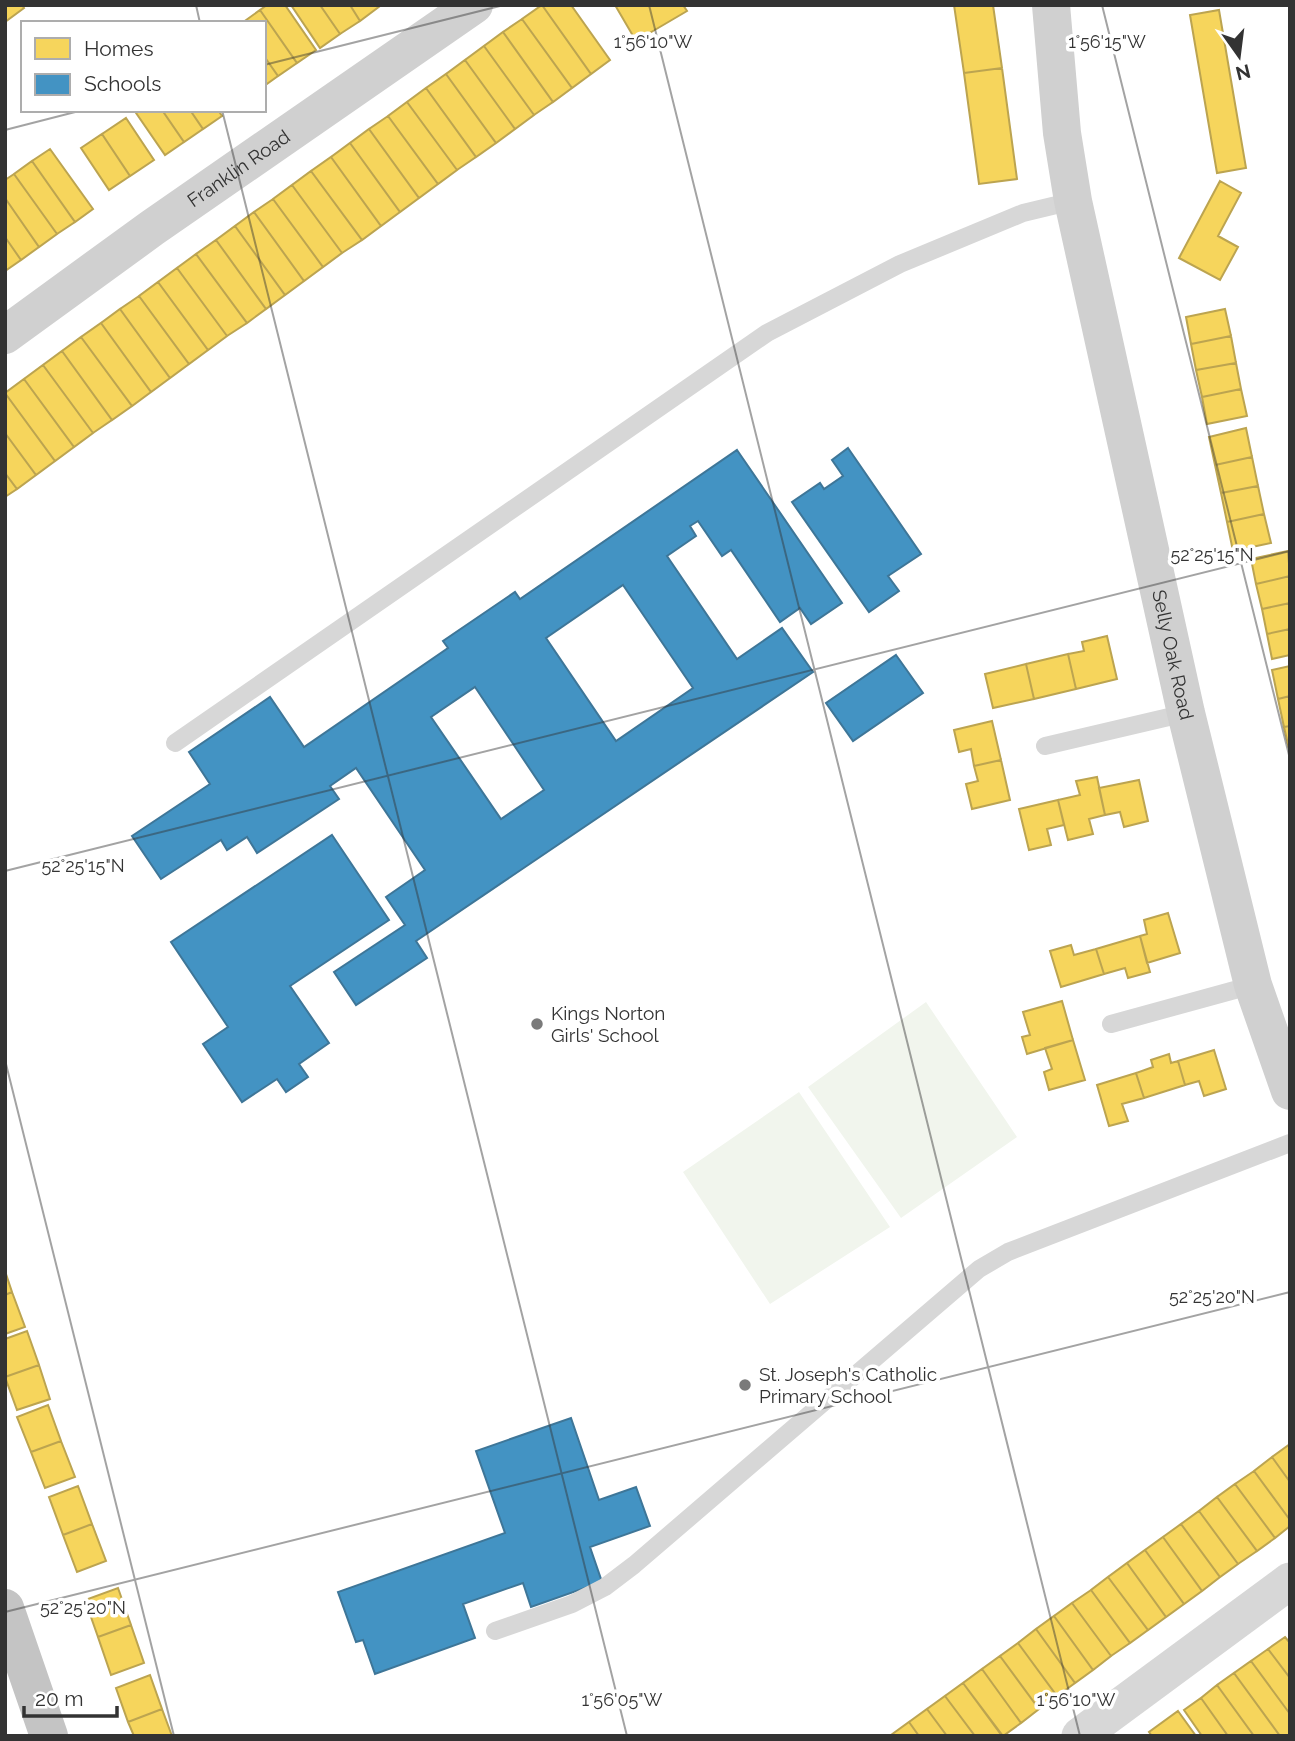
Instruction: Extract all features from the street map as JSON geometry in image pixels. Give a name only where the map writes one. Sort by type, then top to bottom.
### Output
[{"type":"highway","points":[[5,1608],[49,1736]]},
{"type":"street","name":"Franklin Road","points":[[5,335],[175,212],[474,5]]},
{"type":"street","name":"Selly Oak Road","points":[[1051,5],[1062,133],[1073,201],[1186,713],[1253,985],[1290,1091]]},
{"type":"street","points":[[1080,1736],[1290,1581]]},
{"type":"lane","points":[[175,743],[767,333],[900,264],[1023,214],[1073,201]]},
{"type":"lane","points":[[1045,746],[1186,713]]},
{"type":"lane","points":[[1111,1024],[1253,985]]},
{"type":"lane","points":[[495,1631],[572,1604],[615,1580],[979,1269],[1009,1252],[1290,1143]]},
{"type":"shaded area","points":[[926,1002],[1017,1137],[901,1218],[808,1087]]},
{"type":"shaded area","points":[[799,1092],[890,1227],[770,1304],[683,1172]]},
{"type":"building: Homes","points":[[5,5],[22,5],[24,8],[5,22]]},
{"type":"building: Homes","points":[[267,5],[285,5],[316,50],[297,63],[260,10]]},
{"type":"building: Homes","points":[[291,5],[320,5],[340,34],[320,48]]},
{"type":"building: Homes","points":[[320,5],[350,5],[360,21],[340,34]]},
{"type":"building: Homes","points":[[350,5],[380,5],[380,6],[360,21]]},
{"type":"building: Homes","points":[[542,5],[571,5],[610,60],[591,74]]},
{"type":"building: Homes","points":[[542,5],[591,74],[572,88],[522,19]]},
{"type":"building: Homes","points":[[615,5],[683,5],[687,11],[636,41]]},
{"type":"building: Homes","points":[[954,5],[993,5],[1002,68],[964,73]]},
{"type":"building: Homes","points":[[260,10],[297,63],[278,76],[266,59],[266,21],[245,21]]},
{"type":"building: Homes","points":[[1219,10],[1246,168],[1217,173],[1190,15]]},
{"type":"building: Homes","points":[[522,19],[572,88],[553,102],[503,32]]},
{"type":"building: Homes","points":[[503,32],[553,102],[534,115],[484,46]]},
{"type":"building: Homes","points":[[484,46],[534,115],[515,129],[465,60]]},
{"type":"building: Homes","points":[[266,59],[278,76],[266,85]]},
{"type":"building: Homes","points":[[465,60],[515,129],[496,143],[446,74]]},
{"type":"building: Homes","points":[[1002,68],[1017,179],[979,184],[964,73]]},
{"type":"building: Homes","points":[[446,74],[496,143],[476,157],[426,88]]},
{"type":"building: Homes","points":[[426,88],[476,157],[457,170],[407,102]]},
{"type":"building: Homes","points":[[407,102],[457,170],[438,184],[388,116]]},
{"type":"building: Homes","points":[[135,112],[163,112],[184,142],[165,155]]},
{"type":"building: Homes","points":[[163,112],[191,112],[203,129],[184,142]]},
{"type":"building: Homes","points":[[191,112],[219,112],[222,116],[203,129]]},
{"type":"building: Homes","points":[[388,116],[438,184],[419,198],[369,129]]},
{"type":"building: Homes","points":[[126,118],[154,160],[130,176],[102,134]]},
{"type":"building: Homes","points":[[369,129],[419,198],[400,212],[350,143]]},
{"type":"building: Homes","points":[[102,134],[130,176],[109,190],[81,148]]},
{"type":"building: Homes","points":[[350,143],[400,212],[381,226],[331,157]]},
{"type":"building: Homes","points":[[50,149],[93,209],[75,222],[32,161]]},
{"type":"building: Homes","points":[[331,157],[381,226],[362,240],[311,171]]},
{"type":"building: Homes","points":[[32,161],[75,222],[57,234],[14,174]]},
{"type":"building: Homes","points":[[311,171],[362,240],[342,253],[292,185]]},
{"type":"building: Homes","points":[[14,174],[57,234],[39,247],[5,198],[5,180]]},
{"type":"building: Homes","points":[[1220,181],[1241,193],[1218,236],[1238,247],[1220,280],[1179,258]]},
{"type":"building: Homes","points":[[292,185],[342,253],[323,267],[273,199]]},
{"type":"building: Homes","points":[[5,198],[39,247],[21,260],[5,237]]},
{"type":"building: Homes","points":[[273,199],[323,267],[304,281],[254,212]]},
{"type":"building: Homes","points":[[254,212],[304,281],[285,295],[235,226]]},
{"type":"building: Homes","points":[[235,226],[285,295],[266,309],[216,240]]},
{"type":"building: Homes","points":[[5,237],[21,260],[5,271]]},
{"type":"building: Homes","points":[[216,240],[266,309],[247,323],[196,254]]},
{"type":"building: Homes","points":[[196,254],[247,323],[227,336],[177,268]]},
{"type":"building: Homes","points":[[177,268],[227,336],[208,350],[158,282]]},
{"type":"building: Homes","points":[[158,282],[208,350],[189,364],[139,296]]},
{"type":"building: Homes","points":[[139,296],[189,364],[170,378],[120,309]]},
{"type":"building: Homes","points":[[120,309],[170,378],[151,392],[101,323]]},
{"type":"building: Homes","points":[[1225,309],[1231,336],[1191,344],[1186,317]]},
{"type":"building: Homes","points":[[101,323],[151,392],[132,406],[81,337]]},
{"type":"building: Homes","points":[[1231,336],[1236,363],[1196,370],[1191,344]]},
{"type":"building: Homes","points":[[81,337],[132,406],[112,420],[62,351]]},
{"type":"building: Homes","points":[[62,351],[112,420],[93,433],[43,365]]},
{"type":"building: Homes","points":[[1236,363],[1241,389],[1202,397],[1196,370]]},
{"type":"building: Homes","points":[[43,365],[93,433],[74,447],[24,379]]},
{"type":"building: Homes","points":[[24,379],[74,447],[55,461],[5,393]]},
{"type":"building: Homes","points":[[1241,389],[1247,416],[1207,424],[1202,397]]},
{"type":"building: Homes","points":[[5,393],[55,461],[36,475],[5,433]]},
{"type":"building: Homes","points":[[1246,428],[1252,457],[1215,465],[1209,437]]},
{"type":"building: Homes","points":[[5,433],[36,475],[17,489],[5,473]]},
{"type":"building: Homes","points":[[1252,457],[1258,486],[1221,493],[1215,465]]},
{"type":"building: Homes","points":[[5,473],[17,489],[5,497]]},
{"type":"building: Homes","points":[[1258,486],[1264,514],[1227,522],[1221,493]]},
{"type":"building: Homes","points":[[1264,514],[1271,543],[1233,551],[1227,522]]},
{"type":"building: Homes","points":[[1288,551],[1290,576],[1256,584],[1251,559]]},
{"type":"building: Homes","points":[[1290,576],[1290,603],[1262,609],[1256,584]]},
{"type":"building: Homes","points":[[1290,603],[1290,629],[1267,634],[1262,609]]},
{"type":"building: Homes","points":[[1290,629],[1290,655],[1272,659],[1267,634]]},
{"type":"building: Homes","points":[[1107,636],[1117,679],[1076,689],[1068,654],[1084,651],[1082,642]]},
{"type":"building: Homes","points":[[1068,654],[1076,689],[1034,699],[1026,664]]},
{"type":"building: Homes","points":[[1026,664],[1034,699],[993,708],[985,674]]},
{"type":"building: Homes","points":[[1290,666],[1290,696],[1278,699],[1272,670]]},
{"type":"building: Homes","points":[[1290,696],[1290,726],[1284,727],[1278,699]]},
{"type":"building: Homes","points":[[992,721],[1001,760],[974,766],[971,749],[959,752],[954,730]]},
{"type":"building: Homes","points":[[1290,726],[1290,753],[1284,727]]},
{"type":"building: Homes","points":[[1001,760],[1010,800],[972,809],[966,784],[978,781],[974,766]]},
{"type":"building: Homes","points":[[1097,777],[1105,815],[1089,819],[1093,834],[1068,840],[1058,800],[1080,795],[1076,781]]},
{"type":"building: Homes","points":[[1139,780],[1148,821],[1124,827],[1120,812],[1105,815],[1099,788]]},
{"type":"building: Homes","points":[[1058,800],[1064,825],[1047,829],[1051,845],[1029,850],[1019,809]]},
{"type":"building: Homes","points":[[1168,913],[1180,953],[1147,963],[1140,936],[1147,934],[1144,920]]},
{"type":"building: Homes","points":[[1140,936],[1150,972],[1128,978],[1125,968],[1104,974],[1096,949]]},
{"type":"building: Homes","points":[[1071,945],[1074,955],[1096,949],[1104,974],[1061,987],[1050,951]]},
{"type":"building: Homes","points":[[1062,1001],[1073,1040],[1027,1054],[1022,1037],[1030,1035],[1023,1012]]},
{"type":"building: Homes","points":[[1073,1040],[1085,1080],[1049,1090],[1044,1072],[1052,1069],[1045,1048]]},
{"type":"building: Homes","points":[[1214,1050],[1226,1089],[1204,1096],[1199,1081],[1185,1085],[1178,1061]]},
{"type":"building: Homes","points":[[1169,1054],[1171,1063],[1178,1061],[1185,1085],[1144,1098],[1136,1073],[1153,1067],[1151,1060]]},
{"type":"building: Homes","points":[[1136,1073],[1144,1098],[1122,1104],[1128,1121],[1109,1126],[1097,1085]]},
{"type":"building: Homes","points":[[5,1271],[12,1292],[5,1295]]},
{"type":"building: Homes","points":[[12,1292],[25,1327],[5,1334],[5,1295]]},
{"type":"building: Homes","points":[[27,1331],[39,1365],[5,1377],[5,1339]]},
{"type":"building: Homes","points":[[39,1365],[50,1399],[17,1410],[5,1377]]},
{"type":"building: Homes","points":[[48,1405],[61,1441],[31,1452],[17,1417]]},
{"type":"building: Homes","points":[[61,1441],[75,1477],[45,1488],[31,1452]]},
{"type":"building: Homes","points":[[1290,1444],[1290,1482],[1272,1457]]},
{"type":"building: Homes","points":[[1272,1457],[1290,1482],[1290,1520],[1254,1471]]},
{"type":"building: Homes","points":[[1254,1471],[1290,1520],[1290,1526],[1275,1538],[1235,1484]]},
{"type":"building: Homes","points":[[1235,1484],[1275,1538],[1257,1551],[1217,1497]]},
{"type":"building: Homes","points":[[78,1486],[92,1524],[63,1535],[49,1497]]},
{"type":"building: Homes","points":[[1217,1497],[1257,1551],[1238,1564],[1199,1511]]},
{"type":"building: Homes","points":[[1199,1511],[1238,1564],[1220,1577],[1181,1524]]},
{"type":"building: Homes","points":[[92,1524],[106,1561],[77,1572],[63,1535]]},
{"type":"building: Homes","points":[[1181,1524],[1220,1577],[1202,1591],[1163,1537]]},
{"type":"building: Homes","points":[[1163,1537],[1202,1591],[1184,1604],[1145,1550]]},
{"type":"building: Homes","points":[[1145,1550],[1184,1604],[1166,1617],[1127,1563]]},
{"type":"building: Homes","points":[[1127,1563],[1166,1617],[1148,1630],[1108,1577]]},
{"type":"building: Homes","points":[[1108,1577],[1148,1630],[1130,1643],[1091,1590]]},
{"type":"building: Homes","points":[[118,1588],[131,1625],[98,1637],[85,1600]]},
{"type":"building: Homes","points":[[1091,1590],[1130,1643],[1111,1656],[1072,1603]]},
{"type":"building: Homes","points":[[1072,1603],[1111,1656],[1093,1670],[1054,1616]]},
{"type":"building: Homes","points":[[1054,1616],[1093,1670],[1075,1683],[1036,1629]]},
{"type":"building: Homes","points":[[131,1625],[144,1663],[111,1675],[98,1637]]},
{"type":"building: Homes","points":[[1036,1629],[1075,1683],[1057,1696],[1018,1643]]},
{"type":"building: Homes","points":[[1285,1637],[1290,1643],[1290,1678],[1268,1649]]},
{"type":"building: Homes","points":[[1018,1643],[1057,1696],[1039,1709],[1000,1656]]},
{"type":"building: Homes","points":[[1268,1649],[1290,1678],[1290,1714],[1251,1661]]},
{"type":"building: Homes","points":[[1000,1656],[1039,1709],[1021,1723],[982,1669]]},
{"type":"building: Homes","points":[[1251,1661],[1290,1714],[1290,1736],[1280,1736],[1234,1673]]},
{"type":"building: Homes","points":[[982,1669],[1021,1723],[1003,1736],[963,1683]]},
{"type":"building: Homes","points":[[1234,1673],[1280,1736],[1254,1736],[1217,1685]]},
{"type":"building: Homes","points":[[150,1675],[162,1709],[128,1722],[116,1688]]},
{"type":"building: Homes","points":[[963,1683],[1002,1736],[975,1736],[945,1696]]},
{"type":"building: Homes","points":[[1217,1685],[1254,1736],[1228,1736],[1201,1698]]},
{"type":"building: Homes","points":[[945,1696],[975,1736],[947,1736],[927,1709]]},
{"type":"building: Homes","points":[[1201,1698],[1228,1736],[1202,1736],[1184,1710]]},
{"type":"building: Homes","points":[[162,1709],[172,1736],[134,1736],[128,1722]]},
{"type":"building: Homes","points":[[927,1709],[947,1736],[919,1736],[909,1722]]},
{"type":"building: Homes","points":[[1178,1711],[1196,1736],[1152,1736],[1149,1732]]},
{"type":"building: Homes","points":[[909,1722],[919,1736],[891,1736],[891,1735]]},
{"type":"building: Schools","points":[[848,448],[921,554],[888,576],[899,591],[869,612],[792,502],[820,483],[824,489],[843,476],[832,460]]},
{"type":"building: Schools","points":[[737,450],[842,603],[811,624],[800,608],[780,622],[731,550],[722,556],[698,521],[690,526],[696,536],[667,556],[737,659],[782,628],[813,672],[416,941],[427,958],[356,1005],[334,972],[405,925],[386,897],[425,870],[356,768],[330,786],[339,799],[257,853],[247,837],[227,850],[221,840],[161,879],[132,836],[210,784],[189,752],[270,697],[304,747],[448,648],[443,641],[515,592],[520,599]],"holes":[[[623,585],[693,688],[616,741],[546,638]],[[475,687],[544,790],[501,819],[431,717]]]},
{"type":"building: Schools","points":[[896,655],[923,693],[853,741],[826,703]]},
{"type":"building: Schools","points":[[332,835],[389,920],[290,986],[329,1043],[299,1064],[308,1077],[286,1092],[277,1079],[242,1102],[203,1044],[228,1027],[171,942]]},
{"type":"building: Schools","points":[[571,1418],[599,1500],[636,1487],[650,1526],[590,1547],[602,1582],[531,1607],[523,1583],[463,1604],[475,1638],[375,1674],[363,1640],[356,1642],[338,1592],[505,1533],[476,1451]]},
{"type":"place","name":"Kings Norton Girls' School","points":[[537,1024]]},
{"type":"place","name":"St. Joseph's Catholic Primary School","points":[[745,1385]]}]
